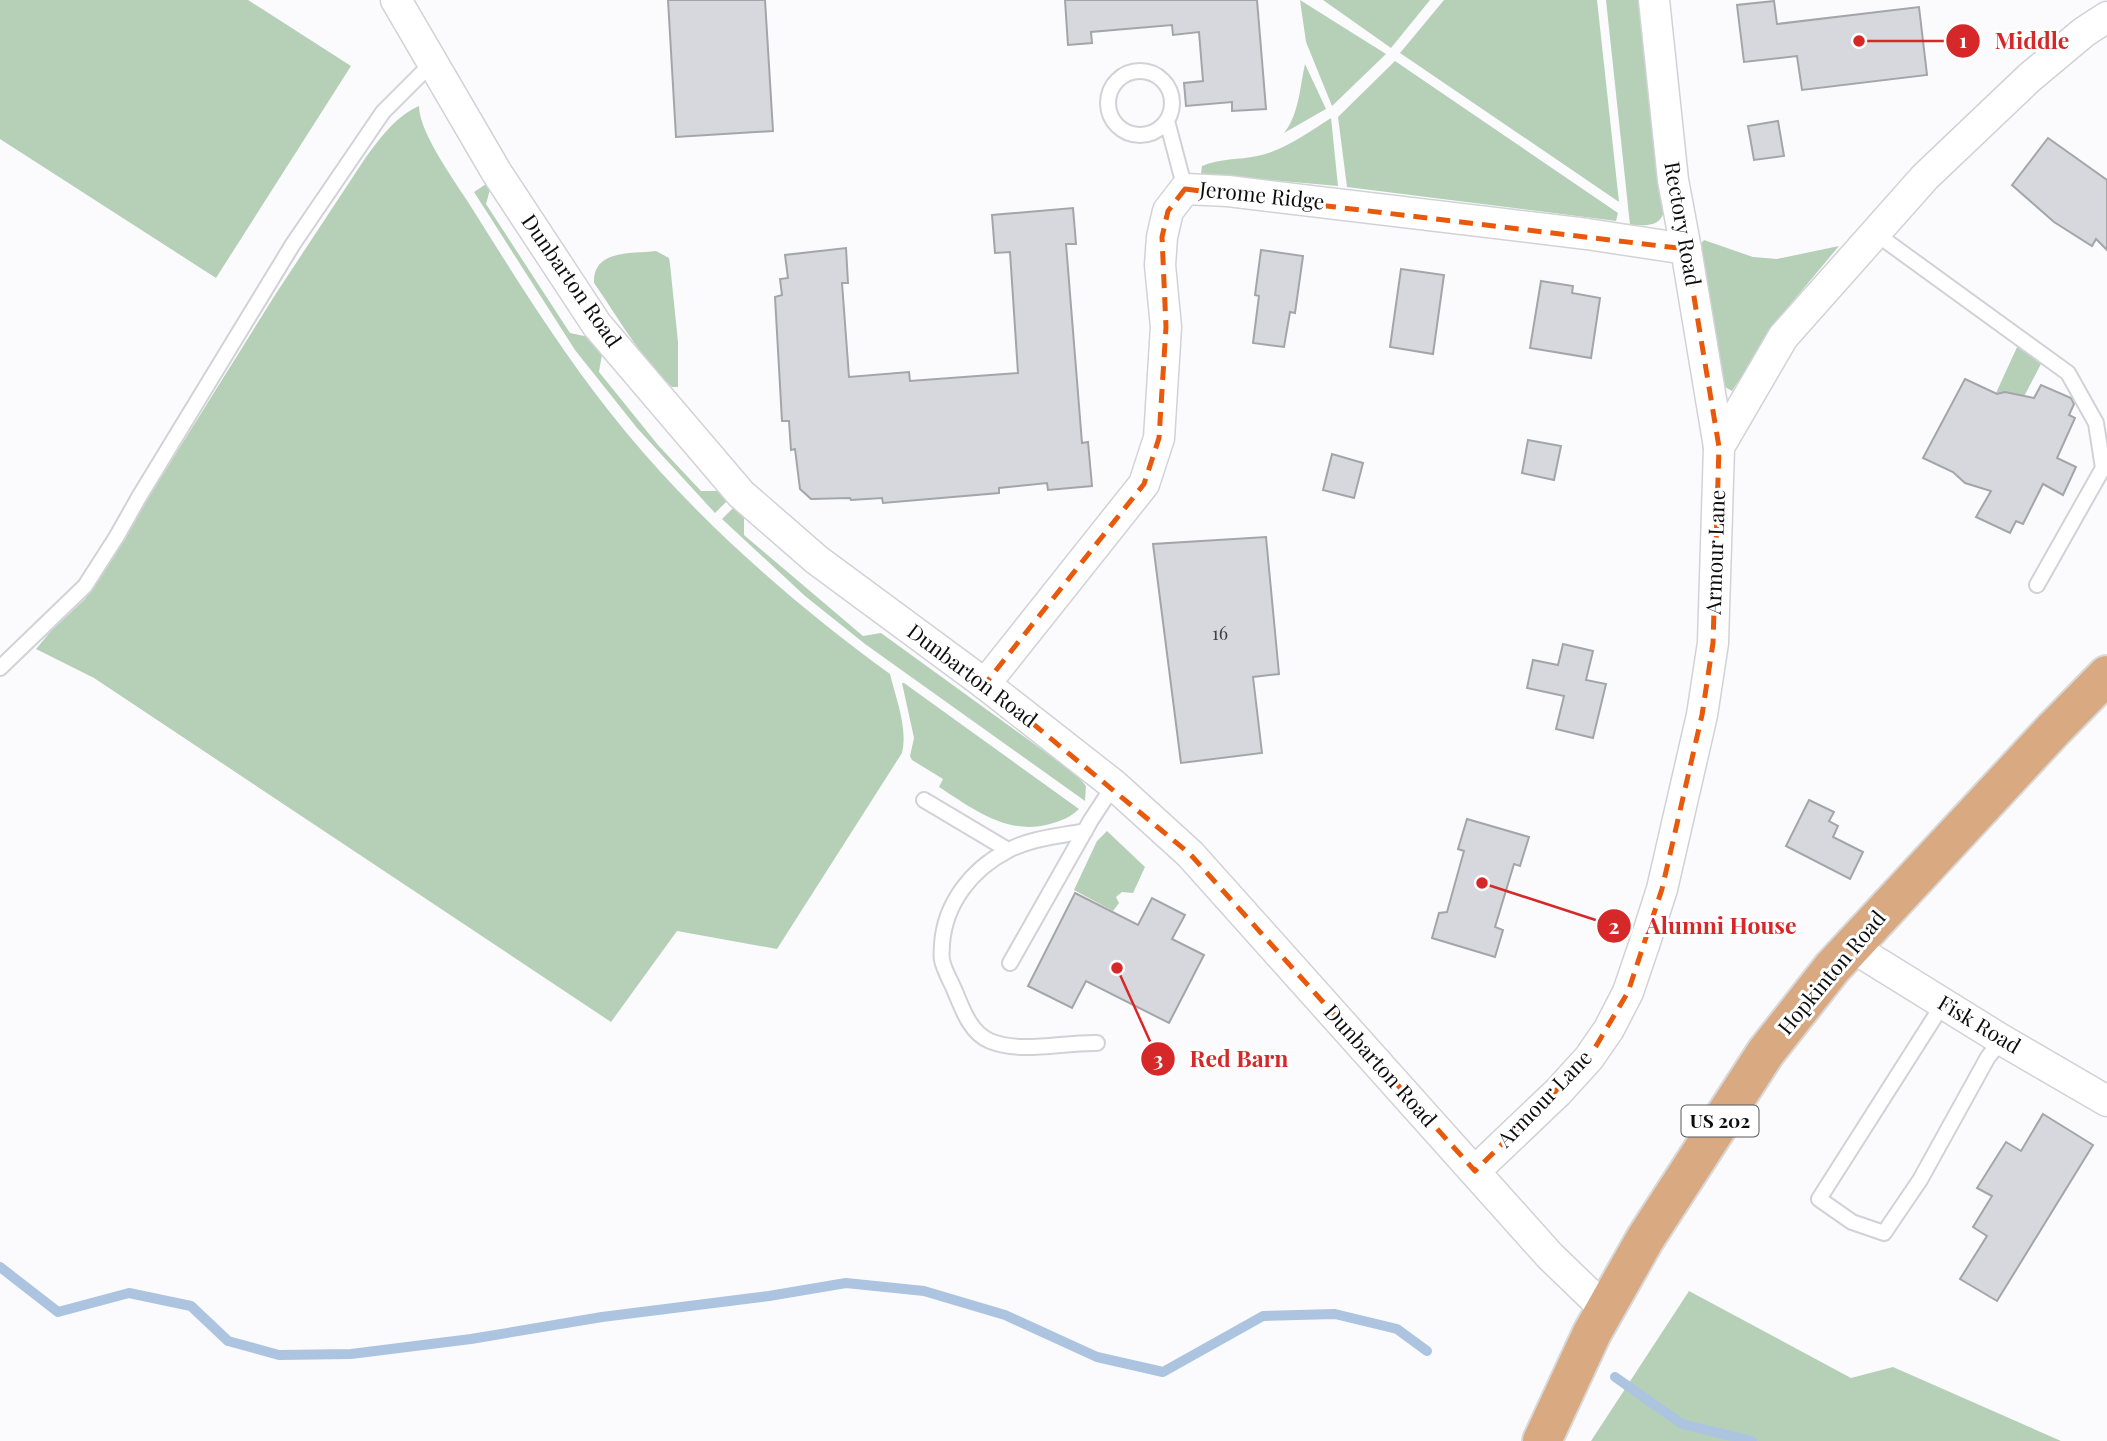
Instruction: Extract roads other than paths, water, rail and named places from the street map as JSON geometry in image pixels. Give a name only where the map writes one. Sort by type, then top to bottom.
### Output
[{"type":"main road","name":"Hopkinton Road","points":[[1605,1308],[1766,1052],[1832,968],[2107,675]]},
{"type":"main road","name":"US 202","points":[[1542,1441],[1605,1308]]},
{"type":"street","name":"Dunbarton Road","points":[[396,0],[497,173],[597,325],[741,494],[817,560],[985,684],[1114,785],[1190,853],[1550,1256],[1605,1308]]},
{"type":"street","name":"Rectory Road","points":[[1654,0],[1673,180],[1719,447]]},
{"type":"street","name":"Armour Lane","points":[[1475,1171],[1558,1092],[1589,1058],[1609,1029],[1628,992],[1645,942],[1662,889],[1703,715],[1713,643],[1719,447],[1783,337],[1925,177],[2029,78],[2084,32],[2107,17]]},
{"type":"street","name":"Jerome Ridge","points":[[985,684],[1144,484],[1159,438],[1166,327],[1160,265],[1162,237],[1168,211],[1185,189],[1240,192],[1686,249]]},
{"type":"street","name":"Fisk Road","points":[[1852,947],[2107,1101]]},
{"type":"lane","points":[[1,670],[85,586],[293,244],[383,112],[433,62]]},
{"type":"lane","points":[[1167,121],[1149,134],[1138,135],[1119,128],[1112,120],[1108,100],[1116,82],[1124,75],[1143,71],[1153,73],[1169,88],[1172,99],[1167,121],[1185,189]]},
{"type":"lane","points":[[1875,233],[2067,373],[2096,423],[2103,468],[2036,584]]},
{"type":"lane","points":[[1010,963],[1114,785]]},
{"type":"lane","points":[[924,800],[1008,850]]},
{"type":"lane","points":[[1085,831],[1043,839],[1008,850],[972,877],[948,912],[941,958],[964,1012],[973,1028],[987,1040],[1003,1045],[1038,1046],[1074,1042],[1097,1043]]},
{"type":"lane","points":[[1943,1004],[1819,1199],[1852,1222],[1884,1233],[1920,1180],[1988,1057],[2002,1040]]},
{"type":"waterway","points":[[0,1267],[58,1312],[129,1293],[191,1306],[228,1341],[279,1355],[351,1354],[471,1339],[602,1317],[769,1296],[846,1283],[924,1291],[1005,1315],[1097,1357],[1163,1372],[1263,1316],[1335,1314],[1397,1329],[1427,1351]]},
{"type":"waterway","points":[[1615,1377],[1682,1424],[1752,1441]]},
{"type":"place","name":"Middle","points":[[1859,41]]},
{"type":"place","name":"Alumni House","points":[[1482,883]]},
{"type":"place","name":"Red Barn","points":[[1117,968]]}]
